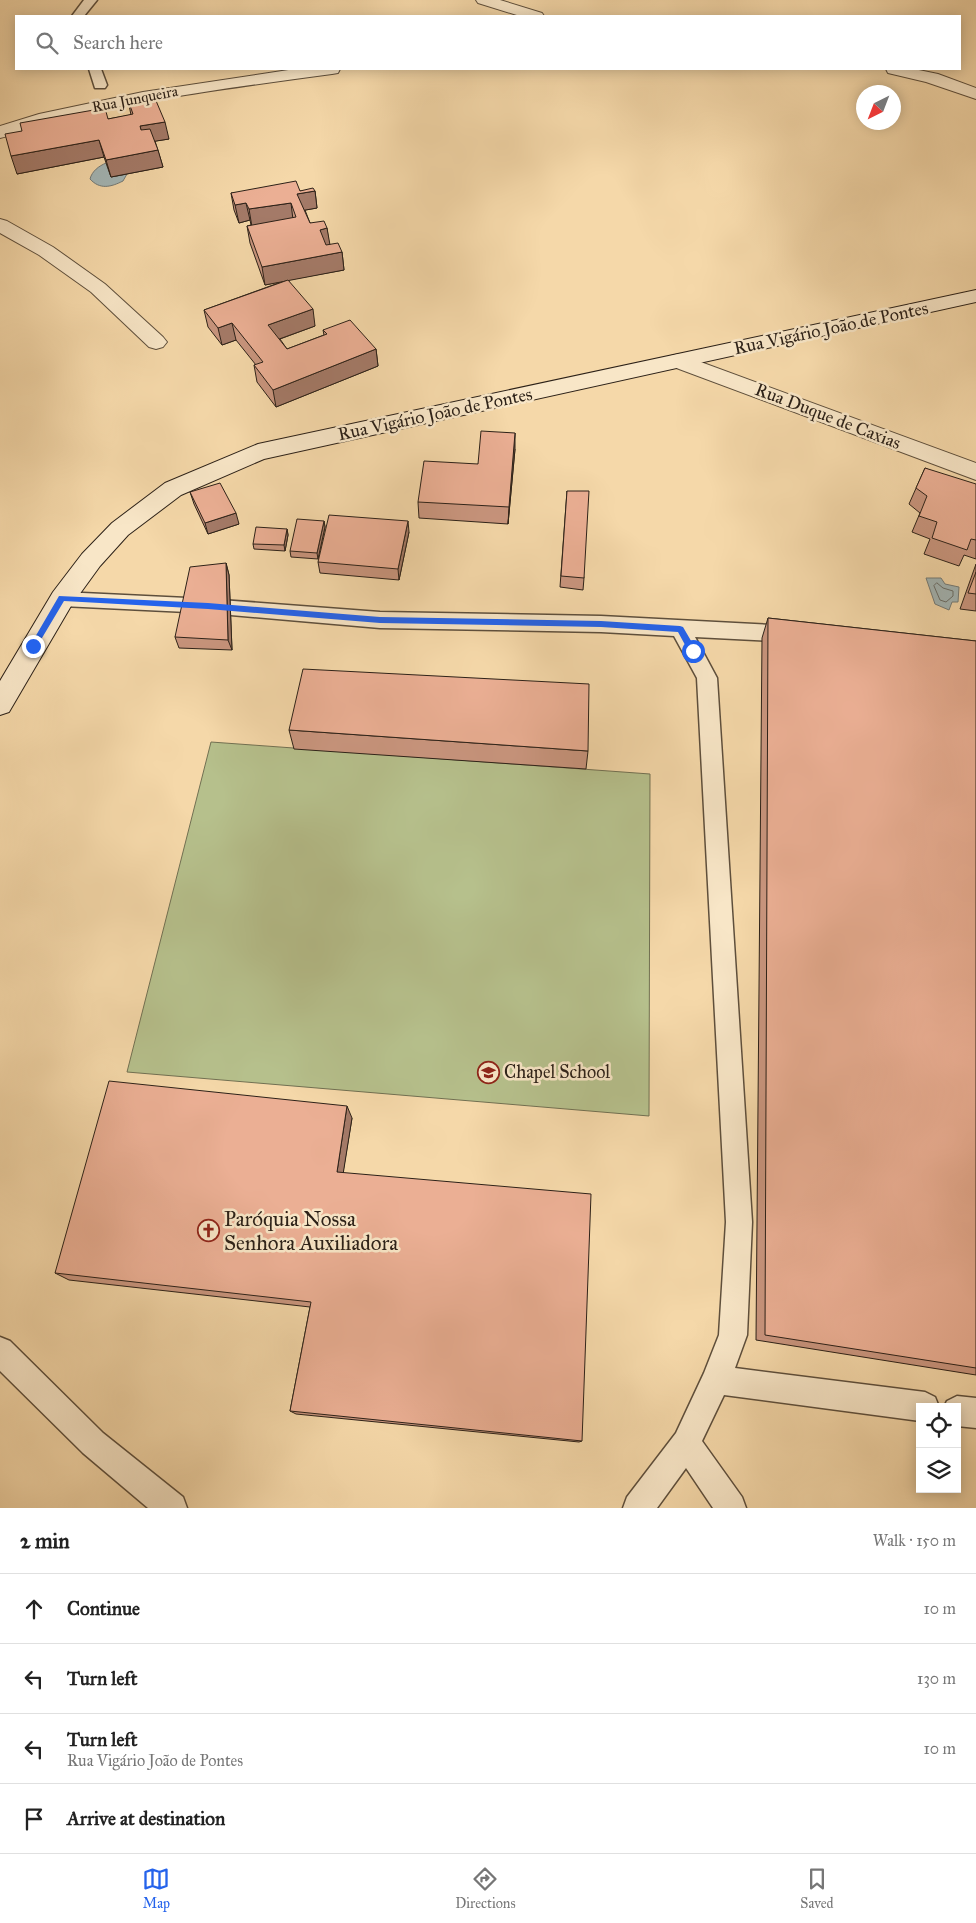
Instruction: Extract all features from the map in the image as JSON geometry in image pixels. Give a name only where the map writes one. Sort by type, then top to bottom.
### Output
[{"type":"street","points":[[484,0],[533,15]]},
{"type":"street","name":"Rua Junqueira","points":[[0,133],[29,122],[108,103],[207,85],[324,70]]},
{"type":"street","points":[[898,70],[932,78],[976,94]]},
{"type":"street","points":[[0,225],[46,251],[98,288],[156,342]]},
{"type":"street","name":"Rua Vigário João de Pontes","points":[[0,704],[62,598],[91,560],[128,523],[173,489],[258,452],[976,296]]},
{"type":"street","name":"Rua Duque de Caxias","points":[[679,361],[976,472]]},
{"type":"lane","points":[[79,15],[84,6],[91,0]]},
{"type":"lane","points":[[95,70],[100,85]]},
{"type":"lane","points":[[62,598],[208,606],[380,620],[601,624],[810,636]]},
{"type":"lane","points":[[638,1508],[686,1442],[716,1380],[733,1336],[739,1222],[707,678],[680,629]]},
{"type":"lane","points":[[0,1351],[93,1443],[172,1508]]},
{"type":"lane","points":[[716,1380],[916,1406]]},
{"type":"lane","points":[[961,1411],[976,1413]]},
{"type":"lane","points":[[686,1442],[731,1508]]},
{"type":"green space","points":[[211,742],[650,774],[649,1116],[127,1072]]},
{"type":"water","points":[[106,163],[111,177],[127,174],[123,181],[114,185],[102,186],[90,179],[96,169]]},
{"type":"water","points":[[926,578],[941,578],[945,584],[959,587],[958,602],[952,602],[949,610],[935,604]]},
{"type":"building","points":[[154,96],[165,122],[140,126],[141,130],[150,129],[158,150],[106,160],[99,140],[11,156],[5,134],[22,131],[20,123],[105,108],[108,119],[133,114],[128,100]]},
{"type":"building","points":[[296,181],[300,191],[313,188],[315,191],[297,194],[310,223],[324,221],[327,228],[320,230],[326,245],[338,243],[342,252],[262,267],[247,226],[296,217],[291,203],[249,209],[246,203],[235,205],[231,193]]},
{"type":"building","points":[[288,280],[313,309],[268,325],[287,349],[327,334],[323,330],[350,320],[376,349],[273,390],[254,365],[263,362],[232,323],[218,328],[204,310]]},
{"type":"building","points":[[481,431],[515,433],[509,507],[418,502],[424,461],[478,464]]},
{"type":"building","points":[[925,468],[976,484],[976,540],[971,539],[967,550],[932,538],[937,522],[919,516],[927,496],[916,488]]},
{"type":"building","points":[[220,483],[236,513],[205,523],[190,492]]},
{"type":"building","points":[[567,491],[589,491],[584,578],[561,576]]},
{"type":"building","points":[[329,515],[408,521],[398,569],[318,562]]},
{"type":"building","points":[[297,519],[324,521],[317,553],[290,551]]},
{"type":"building","points":[[256,527],[287,529],[284,545],[253,544]]},
{"type":"building","points":[[226,563],[228,640],[175,637],[190,567]]},
{"type":"building","points":[[976,572],[976,594],[968,593]]},
{"type":"building","points":[[768,618],[976,641],[976,1368],[765,1335]]},
{"type":"building","points":[[303,669],[589,684],[588,751],[289,730]]},
{"type":"building","points":[[109,1081],[347,1106],[337,1172],[591,1194],[582,1441],[290,1411],[311,1302],[55,1273]]},
{"type":"place","name":"Chapel School","points":[[488,1072]]},
{"type":"place","name":"Paróquia Nossa Senhora Auxiliadora","points":[[208,1231]]},
{"type":"route","points":[[33,646],[62,598],[208,606],[380,620],[601,624],[680,629],[693,651]]}]
